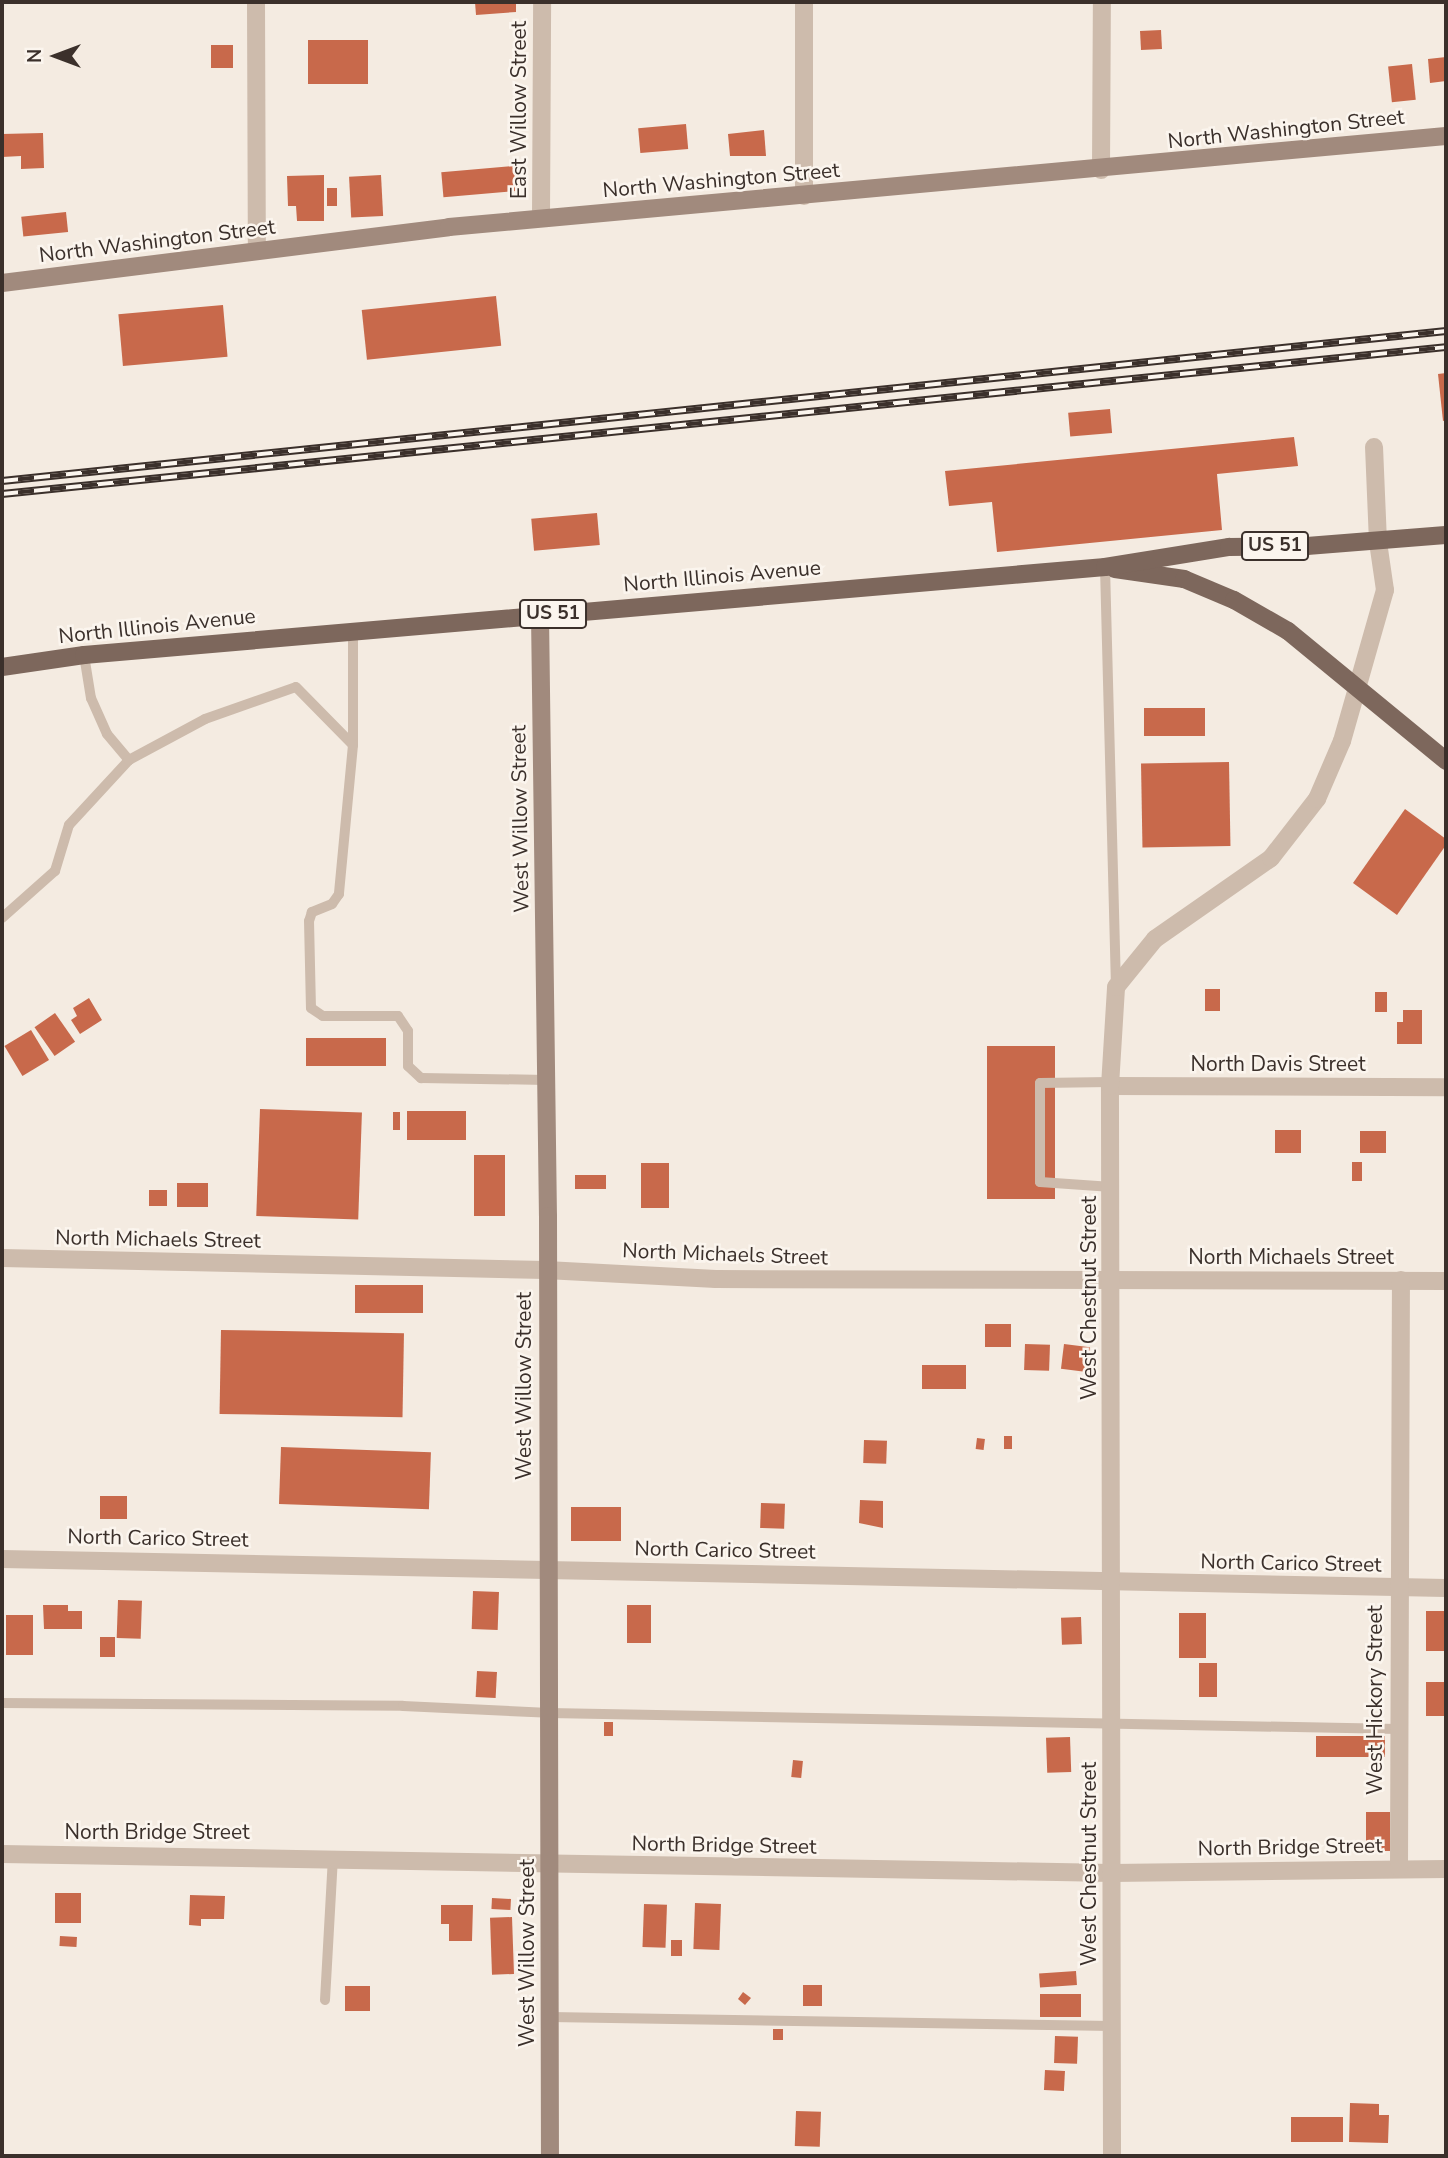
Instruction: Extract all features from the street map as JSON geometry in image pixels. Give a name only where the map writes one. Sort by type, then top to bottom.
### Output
[{"type":"main road","name":"North Illinois Avenue","points":[[2,667],[84,655],[1105,567],[1229,547],[1378,542],[1446,535]]},
{"type":"main road","name":"US 51","points":[[1105,567],[1184,579],[1234,600],[1288,631],[1446,761]]},
{"type":"street","points":[[256,2],[257,251]]},
{"type":"street","name":"East Willow Street","points":[[541,218],[542,2]]},
{"type":"street","points":[[804,2],[804,197]]},
{"type":"street","points":[[1101,170],[1102,2]]},
{"type":"street","name":"North Washington Street","points":[[2,283],[541,218],[804,197],[1446,136]]},
{"type":"street","points":[[1115,987],[1155,939],[1271,858],[1317,799],[1342,741],[1356,685],[1379,623],[1385,590],[1378,542],[1374,447]]},
{"type":"street","name":"West Willow Street","points":[[540,615],[547,1080],[550,2156]]},
{"type":"street","name":"West Chestnut Street","points":[[1111,2156],[1113,1582],[1110,1084],[1115,987]]},
{"type":"street","name":"North Davis Street","points":[[1110,1084],[1446,1087]]},
{"type":"street","name":"North Michaels Street","points":[[2,1258],[546,1270],[716,1279],[1446,1281]]},
{"type":"street","name":"West Hickory Street","points":[[1399,1868],[1401,1280]]},
{"type":"street","name":"North Carico Street","points":[[2,1559],[1446,1588]]},
{"type":"street","name":"North Bridge Street","points":[[2,1854],[333,1857],[550,1865],[1112,1873],[1446,1869]]},
{"type":"lane","points":[[1105,567],[1115,987]]},
{"type":"lane","points":[[353,631],[353,745],[339,894],[332,904],[312,912],[309,921],[311,1008],[323,1016],[398,1016],[408,1031],[408,1066],[421,1078],[547,1080]]},
{"type":"lane","points":[[84,655],[97,710],[107,734],[129,760]]},
{"type":"lane","points":[[2,918],[55,871],[69,825],[129,760],[205,719],[254,705],[290,686],[301,690],[353,745]]},
{"type":"lane","points":[[1110,1084],[1040,1083],[1040,1182],[1111,1187]]},
{"type":"lane","points":[[2,1703],[403,1706],[549,1713],[1398,1729]]},
{"type":"lane","points":[[325,2000],[333,1857]]},
{"type":"lane","points":[[550,2017],[1111,2026]]},
{"type":"building","points":[[475,2],[516,2],[516,12],[476,15]]},
{"type":"building","points":[[1161,30],[1162,49],[1141,50],[1140,31]]},
{"type":"building","points":[[308,40],[368,40],[368,84],[308,84]]},
{"type":"building","points":[[211,45],[233,45],[233,68],[211,68]]},
{"type":"building","points":[[1446,57],[1446,81],[1430,83],[1428,59]]},
{"type":"building","points":[[1412,64],[1416,100],[1392,102],[1388,67]]},
{"type":"building","points":[[686,124],[688,149],[640,153],[638,128]]},
{"type":"building","points":[[764,130],[766,156],[730,156],[728,134]]},
{"type":"building","points":[[43,133],[44,168],[21,169],[21,156],[2,157],[2,134]]},
{"type":"building","points":[[514,166],[516,191],[443,197],[441,172]]},
{"type":"building","points":[[324,175],[324,221],[297,221],[296,206],[288,206],[287,176]]},
{"type":"building","points":[[381,175],[383,216],[351,218],[349,177]]},
{"type":"building","points":[[327,188],[337,188],[337,206],[327,206]]},
{"type":"building","points":[[66,212],[68,232],[23,237],[21,217]]},
{"type":"building","points":[[496,296],[501,346],[367,360],[362,310]]},
{"type":"building","points":[[223,305],[228,357],[123,366],[118,314]]},
{"type":"building","points":[[1446,373],[1446,420],[1443,421],[1438,374]]},
{"type":"building","points":[[1110,409],[1112,433],[1070,437],[1068,413]]},
{"type":"building","points":[[1294,437],[1298,466],[1217,474],[1222,530],[997,552],[992,502],[949,506],[945,471]]},
{"type":"building","points":[[597,513],[600,545],[534,551],[531,519]]},
{"type":"building","points":[[1144,708],[1205,708],[1205,736],[1144,736]]},
{"type":"building","points":[[1229,762],[1230,846],[1142,848],[1141,764]]},
{"type":"building","points":[[1405,809],[1446,839],[1446,845],[1397,915],[1353,883]]},
{"type":"building","points":[[1205,989],[1220,989],[1220,1011],[1205,1011]]},
{"type":"building","points":[[1375,992],[1387,992],[1387,1012],[1375,1012]]},
{"type":"building","points":[[89,998],[102,1020],[80,1034],[71,1020],[77,1016],[73,1008]]},
{"type":"building","points":[[1403,1010],[1422,1010],[1422,1044],[1397,1044],[1397,1022],[1403,1022]]},
{"type":"building","points":[[55,1013],[75,1042],[55,1056],[35,1027]]},
{"type":"building","points":[[31,1030],[49,1060],[22,1076],[4,1046]]},
{"type":"building","points":[[306,1038],[386,1038],[386,1066],[306,1066]]},
{"type":"building","points":[[987,1046],[1055,1046],[1055,1199],[987,1199]]},
{"type":"building","points":[[260,1109],[362,1113],[358,1219],[256,1216]]},
{"type":"building","points":[[407,1111],[466,1111],[466,1140],[407,1140]]},
{"type":"building","points":[[393,1112],[400,1112],[400,1130],[393,1130]]},
{"type":"building","points":[[1275,1130],[1301,1130],[1301,1153],[1275,1153]]},
{"type":"building","points":[[1360,1131],[1386,1131],[1386,1153],[1360,1153]]},
{"type":"building","points":[[474,1155],[505,1155],[505,1216],[474,1216]]},
{"type":"building","points":[[1352,1162],[1362,1162],[1362,1181],[1352,1181]]},
{"type":"building","points":[[641,1163],[669,1163],[669,1208],[641,1208]]},
{"type":"building","points":[[575,1175],[606,1175],[606,1189],[575,1189]]},
{"type":"building","points":[[177,1183],[208,1183],[208,1207],[177,1207]]},
{"type":"building","points":[[149,1190],[167,1190],[167,1206],[149,1206]]},
{"type":"building","points":[[355,1285],[423,1285],[423,1313],[355,1313]]},
{"type":"building","points":[[985,1324],[1011,1324],[1011,1347],[985,1347]]},
{"type":"building","points":[[221,1330],[404,1333],[403,1417],[220,1414]]},
{"type":"building","points":[[1025,1344],[1050,1345],[1049,1371],[1024,1370]]},
{"type":"building","points":[[1064,1344],[1090,1347],[1087,1372],[1061,1369]]},
{"type":"building","points":[[922,1365],[966,1365],[966,1389],[922,1389]]},
{"type":"building","points":[[1004,1436],[1012,1436],[1012,1449],[1004,1449]]},
{"type":"building","points":[[977,1438],[985,1439],[984,1450],[976,1449]]},
{"type":"building","points":[[864,1440],[887,1441],[886,1464],[863,1463]]},
{"type":"building","points":[[281,1447],[431,1452],[429,1509],[279,1504]]},
{"type":"building","points":[[100,1496],[127,1496],[127,1519],[100,1519]]},
{"type":"building","points":[[860,1500],[883,1501],[883,1528],[859,1523]]},
{"type":"building","points":[[761,1503],[785,1504],[784,1529],[760,1528]]},
{"type":"building","points":[[571,1507],[621,1507],[621,1541],[571,1541]]},
{"type":"building","points":[[473,1591],[499,1592],[498,1630],[472,1629]]},
{"type":"building","points":[[118,1600],[142,1601],[141,1639],[117,1638]]},
{"type":"building","points":[[43,1605],[68,1605],[68,1611],[82,1611],[82,1629],[44,1629]]},
{"type":"building","points":[[627,1605],[651,1605],[651,1643],[627,1643]]},
{"type":"building","points":[[1426,1611],[1446,1611],[1446,1651],[1426,1651]]},
{"type":"building","points":[[1179,1613],[1206,1613],[1206,1658],[1179,1658]]},
{"type":"building","points":[[6,1615],[33,1615],[33,1655],[6,1655]]},
{"type":"building","points":[[1081,1617],[1082,1644],[1062,1645],[1061,1618]]},
{"type":"building","points":[[100,1637],[115,1637],[115,1657],[100,1657]]},
{"type":"building","points":[[1199,1663],[1217,1663],[1217,1697],[1199,1697]]},
{"type":"building","points":[[477,1671],[497,1672],[496,1698],[476,1697]]},
{"type":"building","points":[[1426,1682],[1446,1682],[1446,1716],[1426,1716]]},
{"type":"building","points":[[604,1722],[613,1722],[613,1736],[604,1736]]},
{"type":"building","points":[[1316,1736],[1385,1736],[1385,1757],[1316,1757]]},
{"type":"building","points":[[1070,1737],[1071,1772],[1047,1773],[1046,1738]]},
{"type":"building","points":[[793,1760],[803,1761],[801,1778],[791,1777]]},
{"type":"building","points":[[1366,1812],[1390,1812],[1390,1851],[1366,1851]]},
{"type":"building","points":[[55,1893],[81,1893],[81,1923],[55,1923]]},
{"type":"building","points":[[190,1895],[225,1896],[224,1919],[201,1919],[201,1926],[189,1925]]},
{"type":"building","points":[[492,1898],[511,1899],[510,1910],[491,1909]]},
{"type":"building","points":[[695,1903],[721,1904],[719,1950],[693,1949]]},
{"type":"building","points":[[644,1904],[667,1905],[665,1948],[642,1947]]},
{"type":"building","points":[[441,1905],[473,1905],[472,1941],[449,1941],[449,1924],[441,1924]]},
{"type":"building","points":[[512,1917],[514,1974],[492,1975],[490,1918]]},
{"type":"building","points":[[60,1936],[77,1937],[76,1947],[59,1946]]},
{"type":"building","points":[[671,1940],[682,1940],[682,1956],[671,1956]]},
{"type":"building","points":[[1076,1971],[1077,1985],[1040,1988],[1039,1974]]},
{"type":"building","points":[[803,1985],[822,1985],[822,2006],[803,2006]]},
{"type":"building","points":[[345,1986],[370,1986],[370,2011],[345,2011]]},
{"type":"building","points":[[743,1992],[751,1998],[745,2005],[738,1999]]},
{"type":"building","points":[[1040,1994],[1081,1994],[1081,2017],[1040,2017]]},
{"type":"building","points":[[773,2029],[783,2029],[783,2040],[773,2040]]},
{"type":"building","points":[[1055,2036],[1078,2037],[1077,2064],[1054,2063]]},
{"type":"building","points":[[1045,2070],[1065,2071],[1064,2091],[1044,2090]]},
{"type":"building","points":[[1350,2103],[1379,2104],[1379,2115],[1389,2115],[1388,2143],[1349,2142]]},
{"type":"building","points":[[796,2111],[821,2112],[820,2147],[795,2146]]},
{"type":"building","points":[[1291,2117],[1343,2117],[1343,2142],[1291,2142]]},
{"type":"railway","points":[[2,481],[1446,331]]},
{"type":"railway","points":[[2,494],[1446,347]]}]
